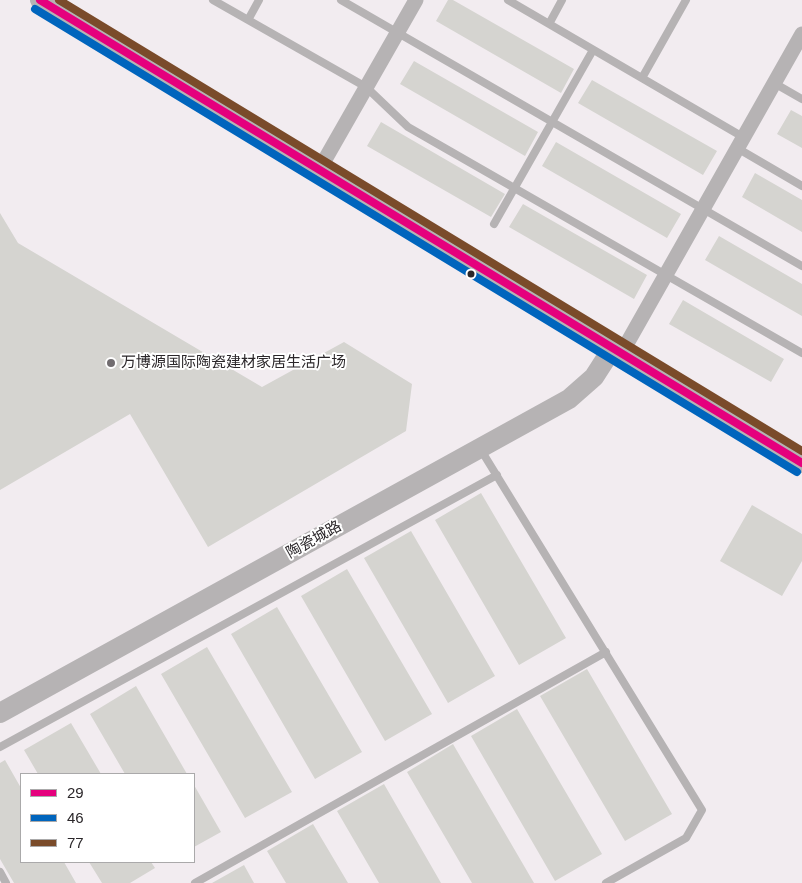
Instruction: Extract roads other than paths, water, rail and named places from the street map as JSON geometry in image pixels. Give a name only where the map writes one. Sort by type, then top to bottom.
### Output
[{"type":"street","points":[[40,0],[616,352],[802,463]]},
{"type":"street","points":[[320,170],[416,0]]},
{"type":"street","points":[[616,352],[666,275],[802,34]]},
{"type":"street","name":"陶瓷城路","points":[[0,713],[569,399],[594,377],[616,352]]},
{"type":"lane","points":[[213,0],[366,87],[408,127],[802,353]]},
{"type":"lane","points":[[248,20],[259,0]]},
{"type":"lane","points":[[341,0],[802,266]]},
{"type":"lane","points":[[508,0],[642,78],[802,186]]},
{"type":"lane","points":[[548,24],[562,0]]},
{"type":"lane","points":[[642,78],[686,0]]},
{"type":"lane","points":[[494,224],[594,50]]},
{"type":"lane","points":[[774,83],[802,99]]},
{"type":"lane","points":[[480,448],[702,810],[686,838],[606,883]]},
{"type":"lane","points":[[0,747],[497,475]]},
{"type":"lane","points":[[195,883],[606,652]]},
{"type":"lane","points":[[0,872],[6,883]]},
{"type":"place","name":"万博源国际陶瓷建材家居生活广场","points":[[111,363]]}]
